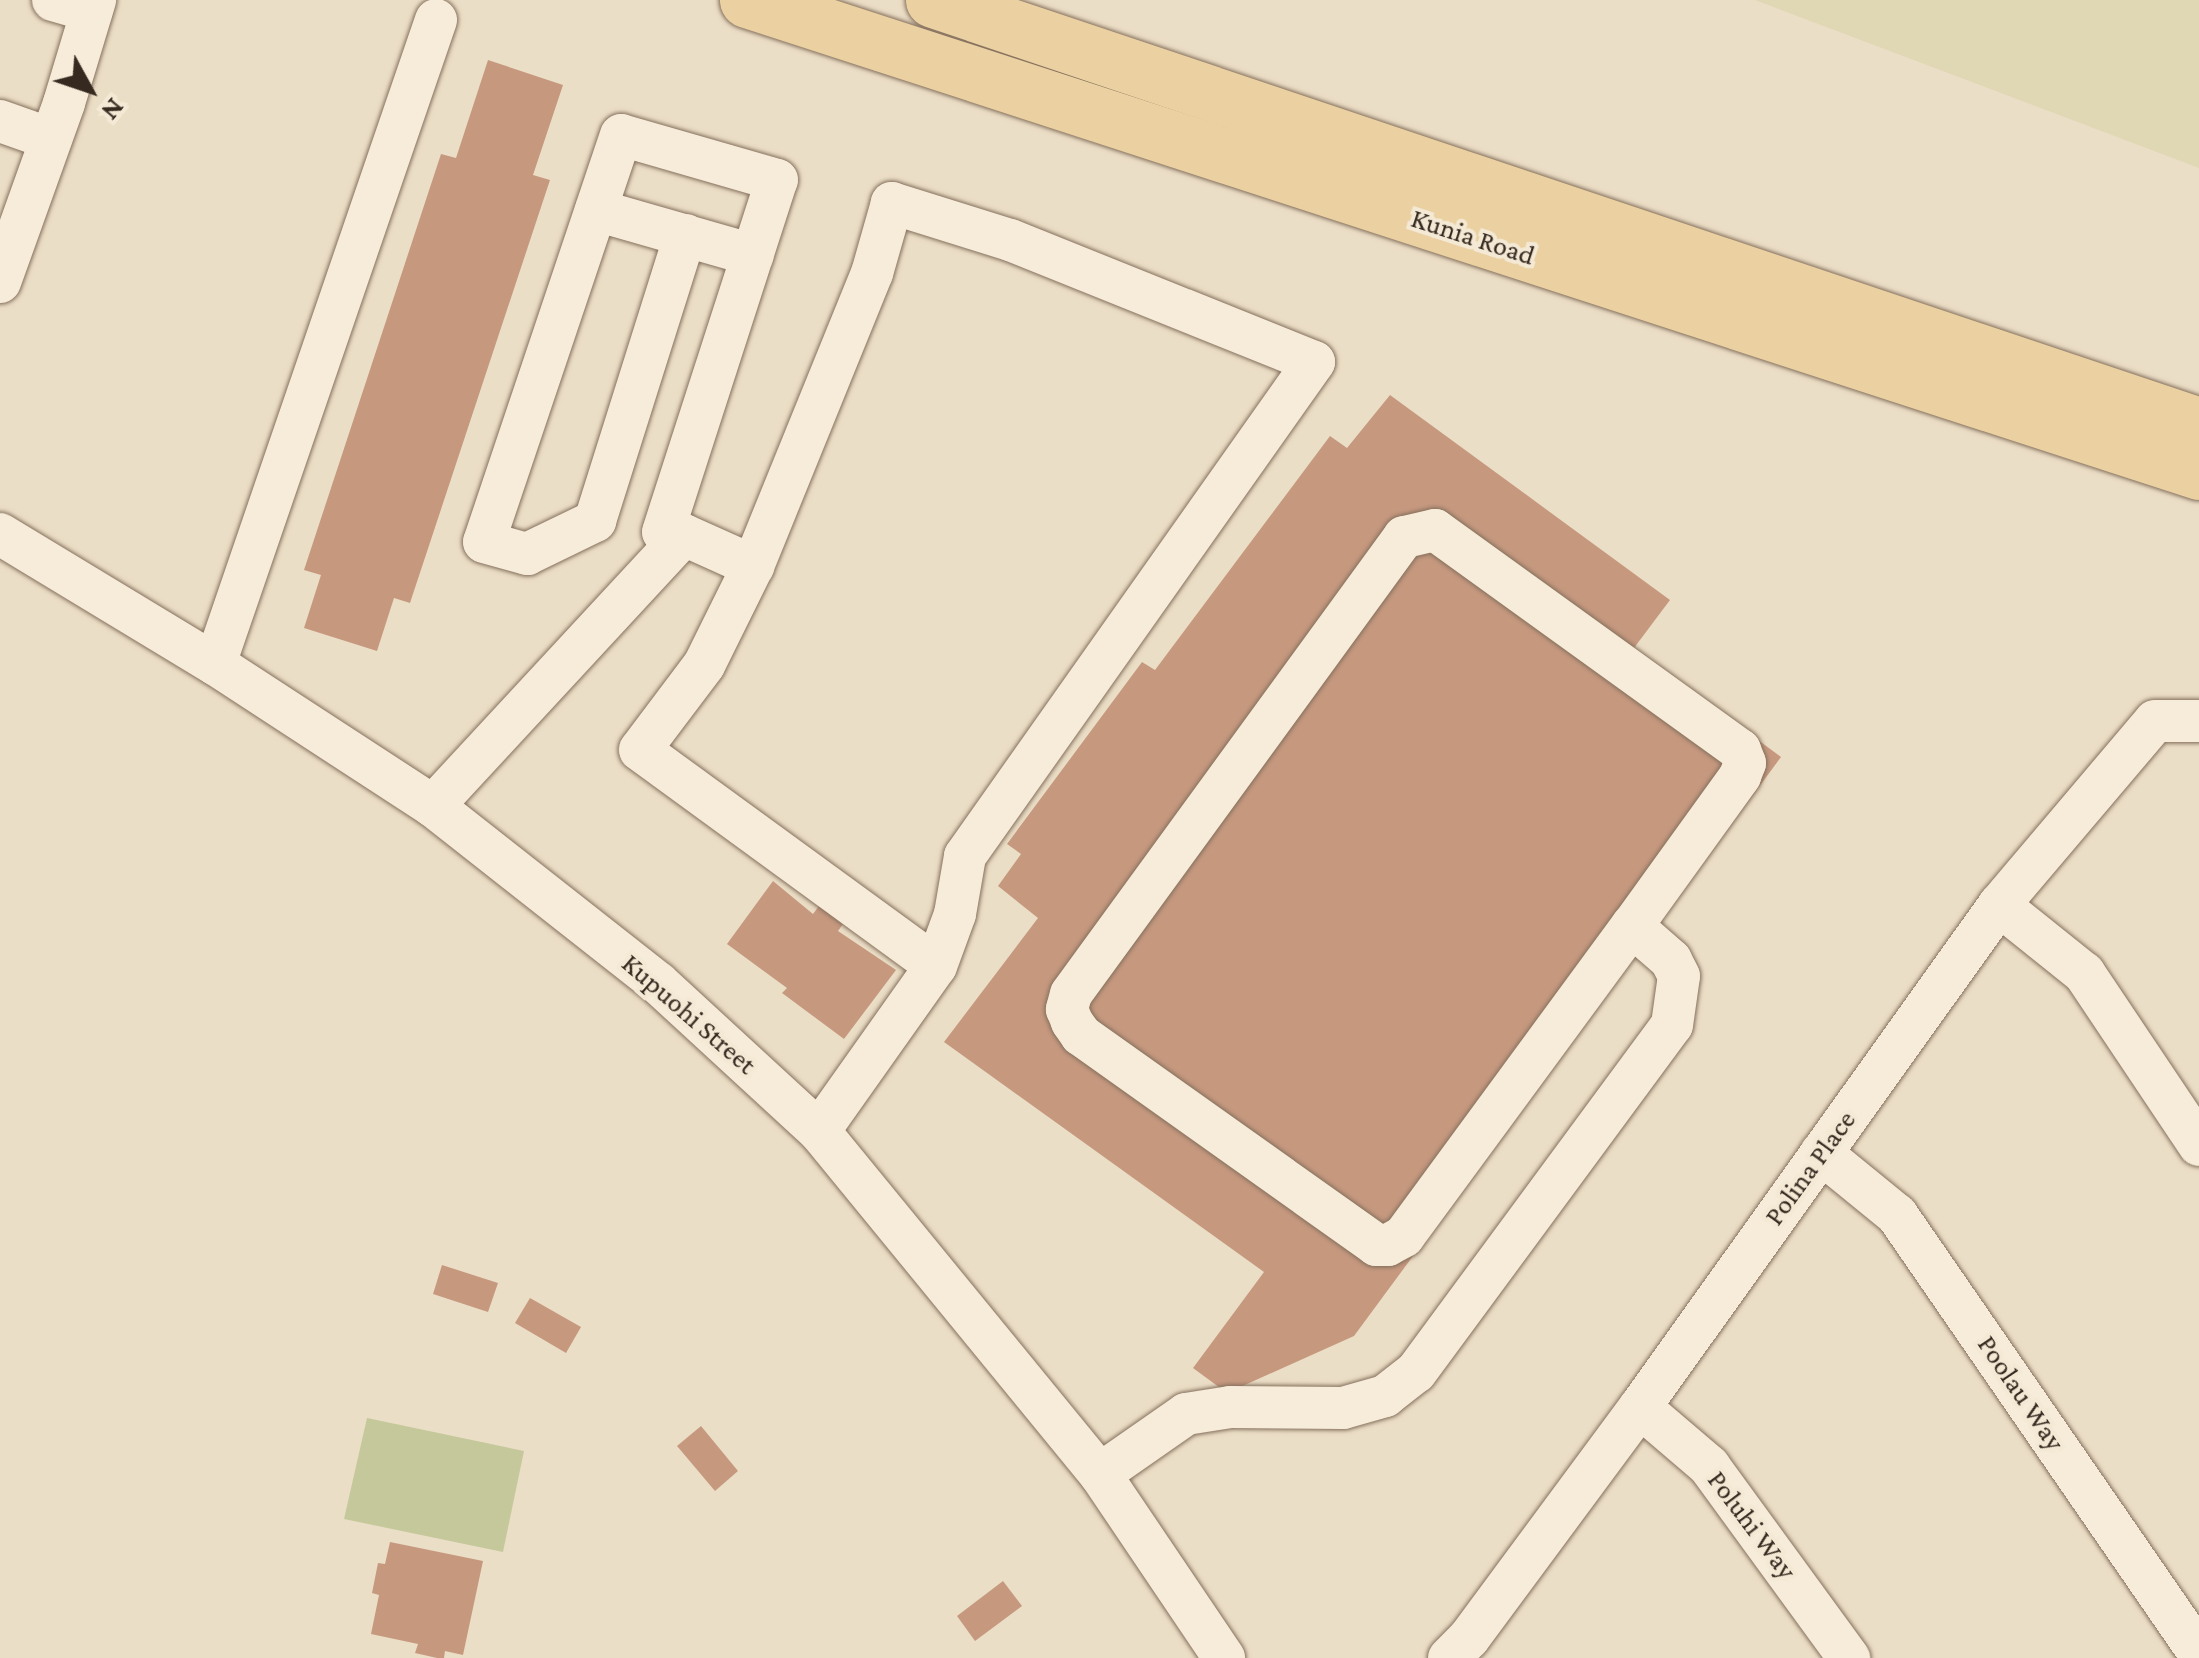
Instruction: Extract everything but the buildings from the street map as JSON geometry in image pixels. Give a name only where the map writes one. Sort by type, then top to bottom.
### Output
[{"type":"main road","name":"Kunia Road","points":[[746,0],[2199,472]]},
{"type":"main road","name":"Kunia Road","points":[[933,0],[2199,424]]},
{"type":"street","points":[[0,282],[51,139],[80,4]]},
{"type":"street","points":[[215,664],[436,20]]},
{"type":"street","points":[[0,121],[51,139]]},
{"type":"street","points":[[433,806],[674,533],[776,180],[621,135],[484,542],[527,554],[595,520],[685,235]]},
{"type":"street","points":[[819,1131],[936,966],[955,914],[965,856],[1314,362],[1010,240],[892,203],[872,273],[753,566],[704,664],[640,750],[936,966]]},
{"type":"street","points":[[596,210],[753,255]]},
{"type":"street","points":[[598,512],[674,533],[753,566]]},
{"type":"street","points":[[1419,530],[1434,530],[1740,750],[1746,763],[1740,776],[1632,926],[1404,1236],[1388,1244],[1376,1245],[1080,1035],[1067,1008],[1083,978],[1404,537],[1419,530]]},
{"type":"street","name":"Kupuohi Street","points":[[0,534],[215,664],[433,806],[658,983],[819,1131],[1100,1474],[1224,1658]]},
{"type":"street","name":"Polina Place","points":[[1471,1651],[1998,905],[2155,721],[2199,721]]},
{"type":"street","points":[[1998,905],[2084,973],[2199,1145]]},
{"type":"street","points":[[1100,1474],[1186,1414],[1230,1407],[1343,1408],[1385,1396],[1416,1372],[1672,1026],[1679,976],[1671,960],[1632,926]]},
{"type":"street","name":"Poolau Way","points":[[1821,1153],[1864,1184],[1908,1230],[2199,1654]]},
{"type":"street","name":"Poluhi Way","points":[[1640,1407],[1681,1437],[1709,1466],[1849,1658]]},
{"type":"shaded area","points":[[1755,0],[2199,0],[2199,168]]},
{"type":"green space","points":[[367,1418],[524,1451],[503,1552],[344,1519]]}]
